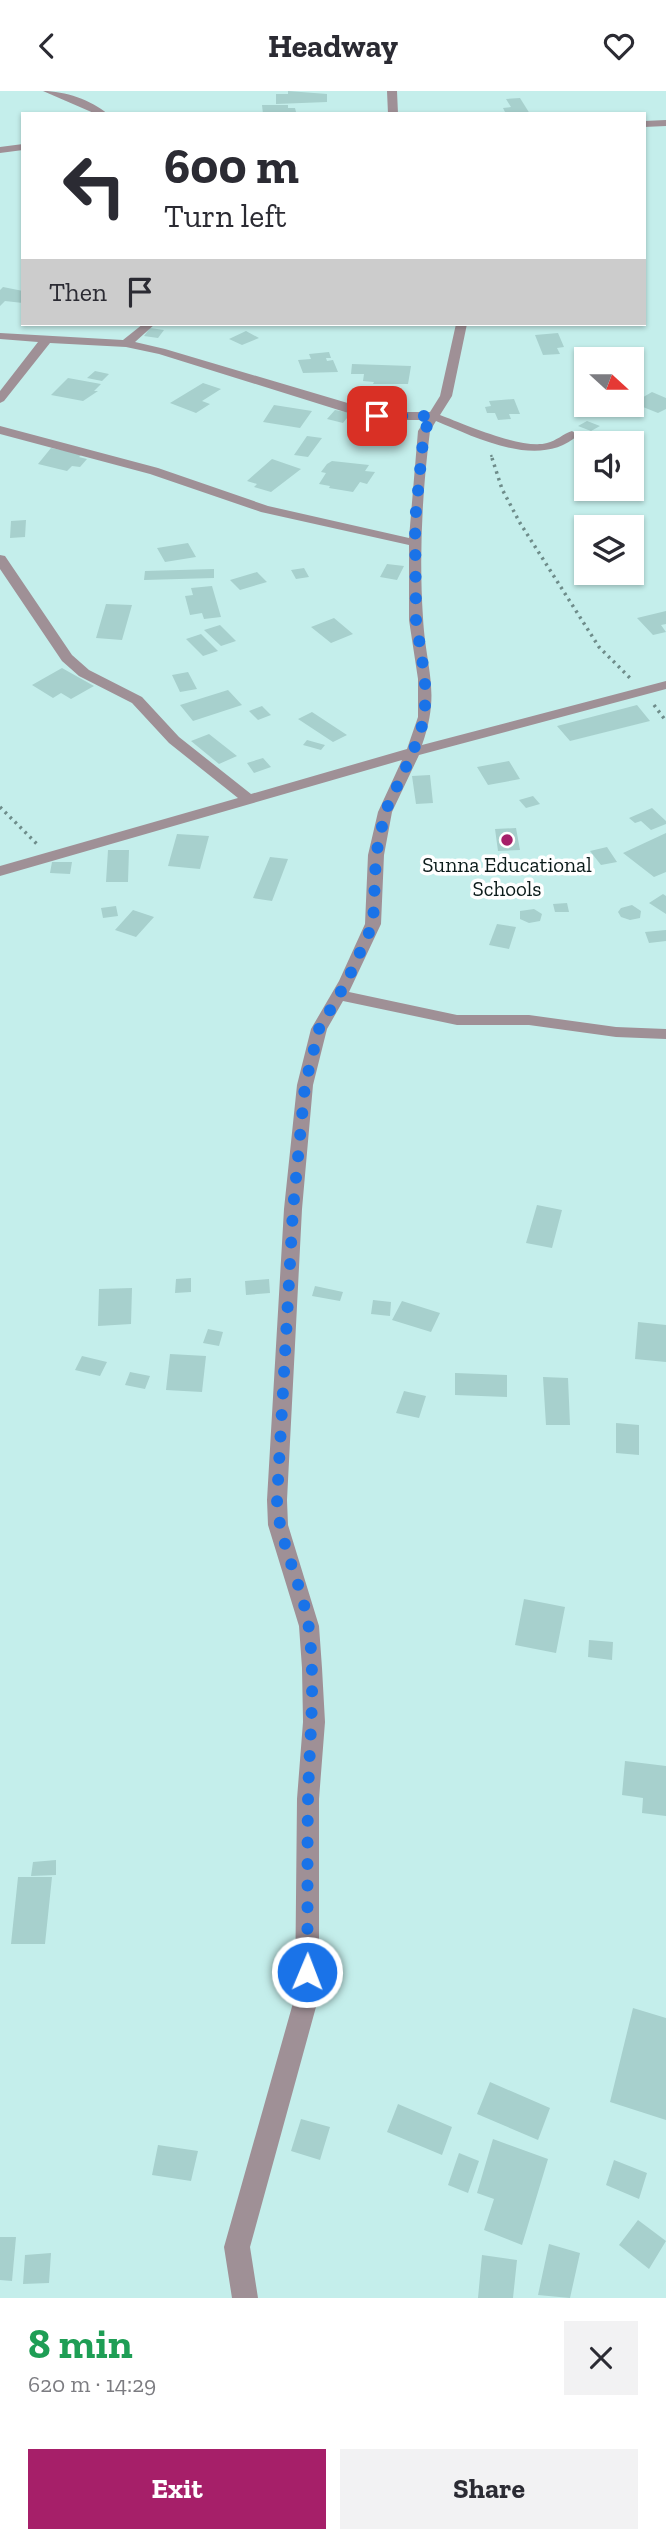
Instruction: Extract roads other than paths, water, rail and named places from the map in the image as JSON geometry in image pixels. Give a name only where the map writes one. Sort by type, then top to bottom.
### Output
[{"type":"street","points":[[48,91],[100,112]]},
{"type":"street","points":[[393,91],[393,112]]},
{"type":"street","points":[[646,124],[666,123]]},
{"type":"street","points":[[0,150],[21,147]]},
{"type":"street","points":[[126,344],[147,326]]},
{"type":"street","points":[[245,2298],[237,2247],[307,1996],[308,1799],[314,1722],[312,1668],[309,1626],[278,1525],[277,1500],[293,1209],[305,1085],[319,1029],[373,924],[376,855],[385,812],[413,752],[425,717],[425,679],[416,620],[420,461],[424,431],[446,396],[462,326]]},
{"type":"street","points":[[0,336],[45,341],[126,344],[161,351],[345,408],[377,416],[433,416],[480,435],[531,448],[549,447],[572,435]]},
{"type":"street","points":[[0,399],[45,341]]},
{"type":"street","points":[[0,430],[154,471],[265,509],[416,543]]},
{"type":"street","points":[[0,559],[67,658],[84,673],[137,700],[174,740],[250,800]]},
{"type":"street","points":[[0,871],[413,752],[666,685]]},
{"type":"street","points":[[338,995],[457,1020],[529,1020],[666,1034]]},
{"type":"place","name":"Sunna Educational Schools","points":[[507,840]]}]
